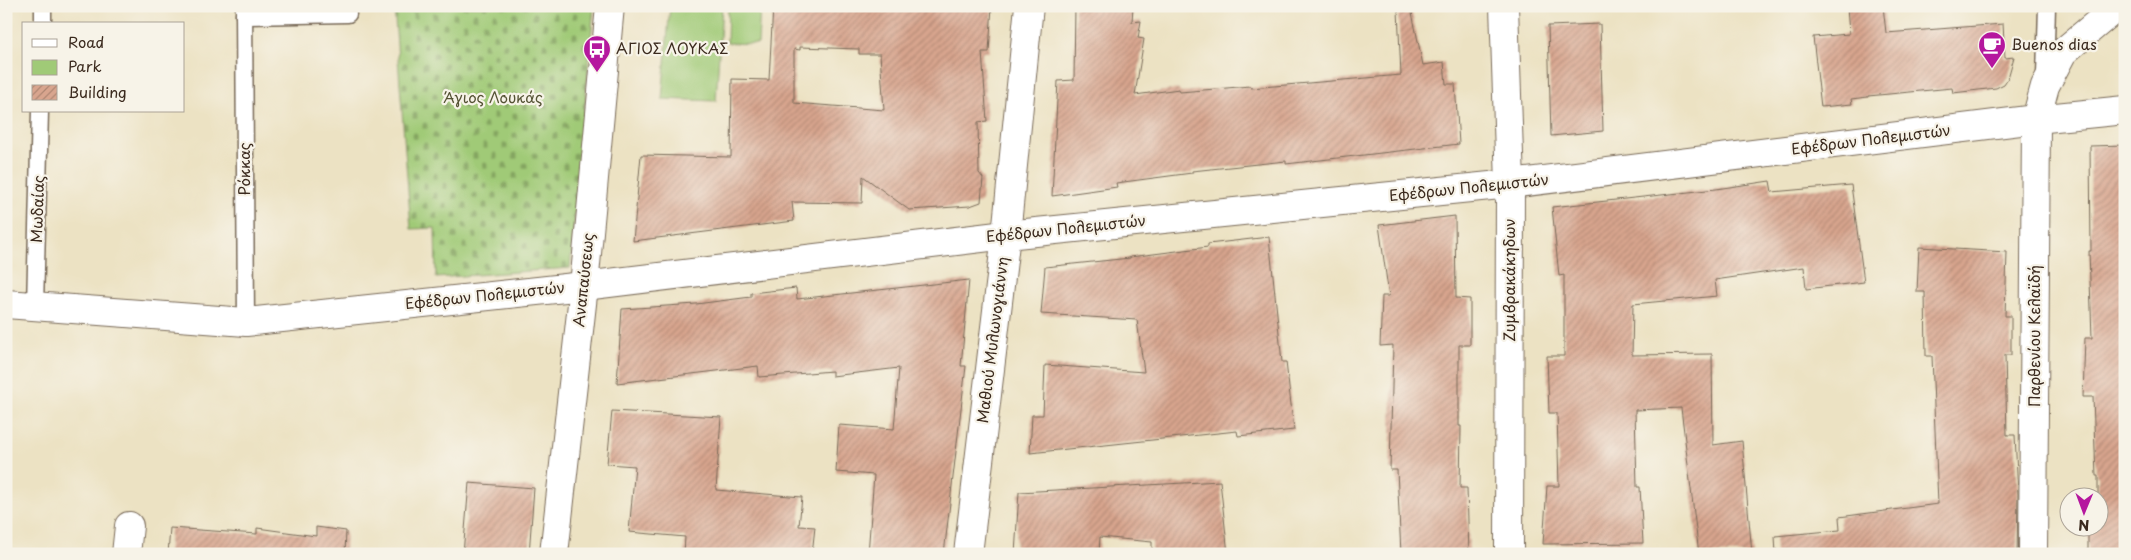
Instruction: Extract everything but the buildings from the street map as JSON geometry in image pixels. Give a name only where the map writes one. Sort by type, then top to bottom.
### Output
[{"type":"street","name":"Αναπαύσεως","points":[[554,554],[584,286],[610,6]]},
{"type":"street","name":"Μαθιού Μυλωνογιάννη","points":[[968,554],[1006,235],[1029,6]]},
{"type":"street","name":"Ζυμβρακάκηδων","points":[[1504,6],[1510,184],[1509,554]]},
{"type":"street","name":"Παρθενίου Κελαϊδή","points":[[2033,554],[2036,119],[2045,86],[2063,52],[2118,6]]},
{"type":"street","name":"Εφέδρων Πολεμιστών","points":[[6,304],[246,322],[584,286],[1006,235],[1510,184],[2036,119],[2125,110]]},
{"type":"street","points":[[126,554],[129,526]]},
{"type":"lane","points":[[43,6],[43,22]]},
{"type":"lane","points":[[2045,86],[2047,6]]},
{"type":"lane","name":"Ρόκκας","points":[[246,322],[244,11],[348,14]]},
{"type":"lane","name":"Μωδαίας","points":[[35,306],[40,112]]},
{"type":"green space","name":"Άγιος Λουκάς","points":[[394,6],[594,6],[570,268],[436,278],[435,228],[411,229]]},
{"type":"green space","points":[[670,6],[722,6],[716,101],[662,99]]},
{"type":"green space","points":[[728,6],[760,6],[758,44],[727,43]]},
{"type":"place","name":"Buenos dias","points":[[1992,69]]},
{"type":"place","name":"ΑΓΙΟΣ ΛΟΥΚΑΣ","points":[[597,73]]}]
